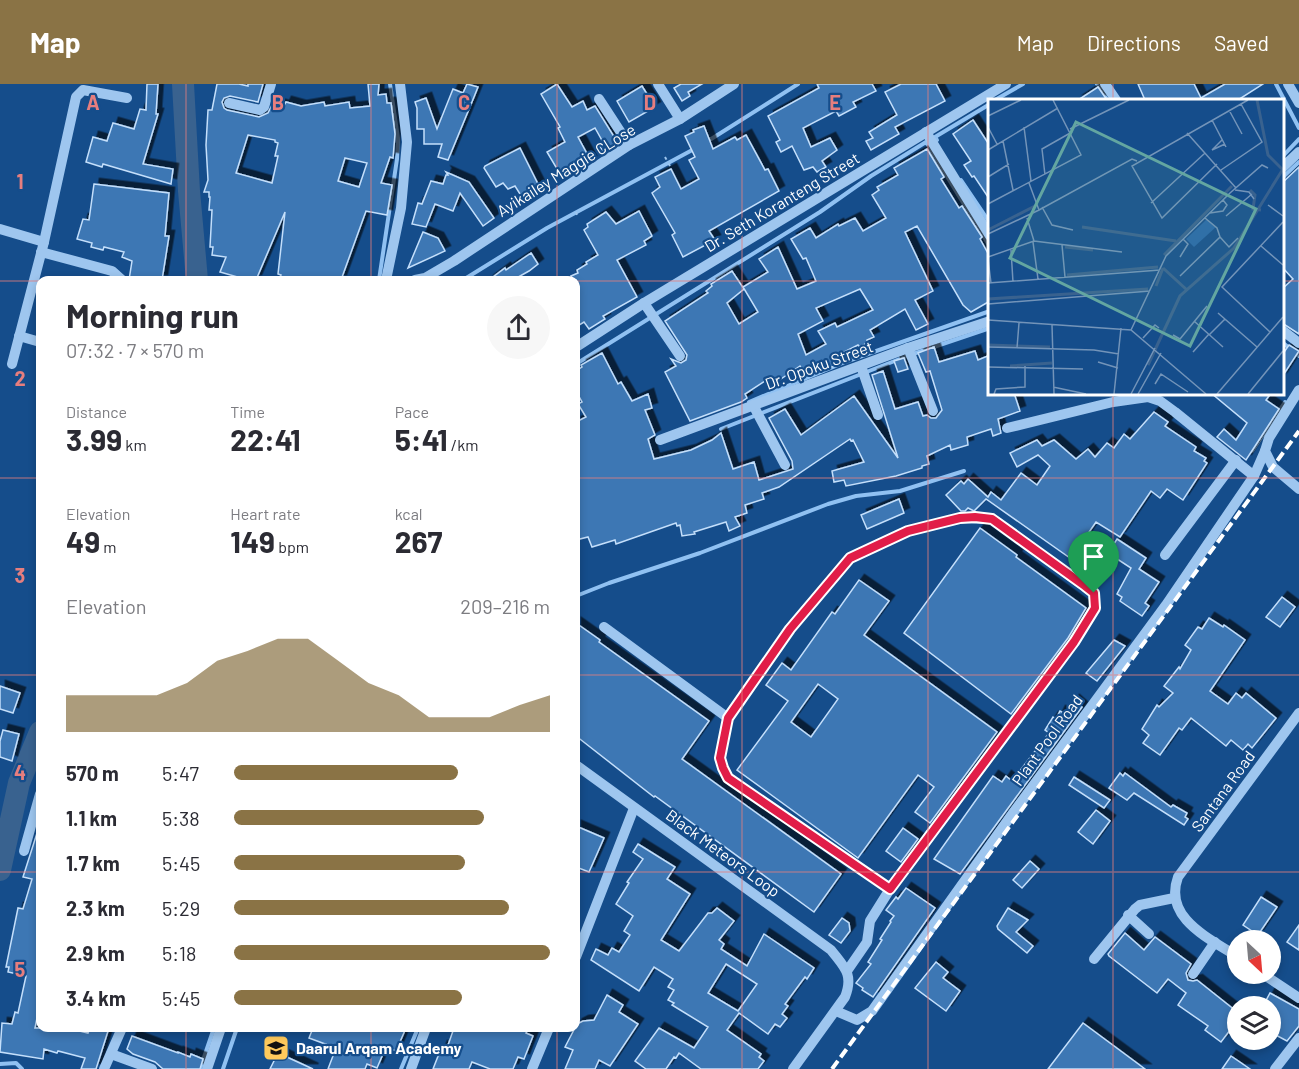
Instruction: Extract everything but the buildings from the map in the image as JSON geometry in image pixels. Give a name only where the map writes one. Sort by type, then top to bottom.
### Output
[{"type":"street","points":[[229,104],[260,110],[264,106],[271,84]]},
{"type":"street","points":[[387,276],[401,208],[407,142],[400,84]]},
{"type":"street","points":[[658,84],[680,119]]},
{"type":"street","name":"Ayikailey Maggie CLose","points":[[428,276],[629,146],[680,119],[734,84]]},
{"type":"street","name":"Dr. Seth Koranteng Street","points":[[580,344],[644,303],[1005,84]]},
{"type":"street","points":[[1105,84],[1115,99]]},
{"type":"street","points":[[1288,84],[1299,103]]},
{"type":"street","points":[[12,364],[43,247],[76,97],[83,90],[127,98]]},
{"type":"street","points":[[599,99],[629,146]]},
{"type":"street","points":[[926,132],[988,233]]},
{"type":"street","points":[[1284,166],[1299,152]]},
{"type":"street","points":[[0,229],[112,271],[118,276]]},
{"type":"street","points":[[644,303],[680,356]]},
{"type":"street","name":"Dr. Opoku Street","points":[[660,440],[908,348],[988,322]]},
{"type":"street","points":[[1284,332],[1299,344]]},
{"type":"street","points":[[19,336],[36,341]]},
{"type":"street","points":[[908,348],[933,411]]},
{"type":"street","points":[[861,366],[878,415]]},
{"type":"street","name":"Plant Pool Road","points":[[836,1011],[857,1020],[872,1011],[1034,784],[1166,605],[1254,476],[1269,438],[1299,390]]},
{"type":"street","points":[[1007,428],[1113,402],[1148,397],[1160,401],[1254,476]]},
{"type":"street","points":[[753,405],[784,465]]},
{"type":"street","points":[[1265,451],[1273,466],[1299,489]]},
{"type":"street","points":[[1165,555],[1236,460]]},
{"type":"street","points":[[793,1069],[836,1011],[850,985],[847,971],[867,942],[870,921],[890,889],[1074,642],[1095,608],[1094,593],[992,519],[960,518],[908,531],[850,558],[790,629],[728,718],[720,758],[728,778],[890,889]]},
{"type":"street","points":[[604,627],[728,718]]},
{"type":"street","name":"Santana Road","points":[[1174,893],[1178,877],[1299,713]]},
{"type":"street","name":"Black Meteors Loop","points":[[580,768],[831,950],[847,971]]},
{"type":"street","points":[[24,851],[36,808]]},
{"type":"street","points":[[580,947],[634,808]]},
{"type":"street","points":[[1094,959],[1128,915],[1140,905],[1174,893],[1183,917],[1227,950]]},
{"type":"street","points":[[1128,915],[1149,934]]},
{"type":"street","points":[[1193,974],[1215,942]]},
{"type":"street","points":[[1280,984],[1298,995]]},
{"type":"street","points":[[104,1069],[120,1032]]},
{"type":"street","points":[[207,1069],[217,1032]]},
{"type":"street","points":[[411,1069],[425,1032]]},
{"type":"street","points":[[532,1069],[547,1032]]},
{"type":"street","points":[[1275,1069],[1299,1038]]},
{"type":"street","points":[[111,1054],[152,1069]]},
{"type":"path","points":[[665,158],[670,166]]},
{"type":"waterway","points":[[183,84],[197,276]]},
{"type":"waterway","points":[[380,276],[397,159],[398,138],[390,84]]},
{"type":"waterway","points":[[708,141],[798,84]]},
{"type":"waterway","points":[[997,99],[1023,84]]},
{"type":"waterway","points":[[1097,84],[1106,99]]},
{"type":"waterway","points":[[1276,84],[1284,99]]},
{"type":"waterway","points":[[1284,99],[1299,128]]},
{"type":"waterway","points":[[937,140],[935,137],[988,105]]},
{"type":"waterway","points":[[1284,155],[1299,139]]},
{"type":"waterway","points":[[580,362],[820,212],[871,176],[926,142],[988,244]]},
{"type":"waterway","points":[[469,276],[547,228],[696,148]]},
{"type":"waterway","points":[[1284,176],[1299,162]]},
{"type":"waterway","points":[[961,180],[988,220]]},
{"type":"waterway","points":[[749,402],[845,362],[988,312]]},
{"type":"waterway","points":[[721,429],[910,355],[988,329]]},
{"type":"waterway","points":[[1284,344],[1299,356]]},
{"type":"waterway","points":[[1252,451],[1285,402]]},
{"type":"waterway","points":[[580,594],[700,553],[828,504],[856,496],[900,491],[964,471]]},
{"type":"waterway","points":[[0,870],[19,783],[36,742]]},
{"type":"waterway","points":[[200,1069],[213,1032]]},
{"type":"waterway","points":[[223,1069],[236,1032]]},
{"type":"waterway","points":[[401,1069],[416,1032]]},
{"type":"waterway","points":[[0,1064],[16,1063],[22,1069]]},
{"type":"railway","points":[[832,1069],[1299,431]]},
{"type":"place","name":"Daarul Arqam Academy","points":[[276,1048]]},
{"type":"route","points":[[960,518],[992,519],[1094,593],[1095,608],[1074,642],[890,889],[728,778],[723,768],[720,758],[728,718],[790,629],[850,558],[908,531],[960,518]]}]
